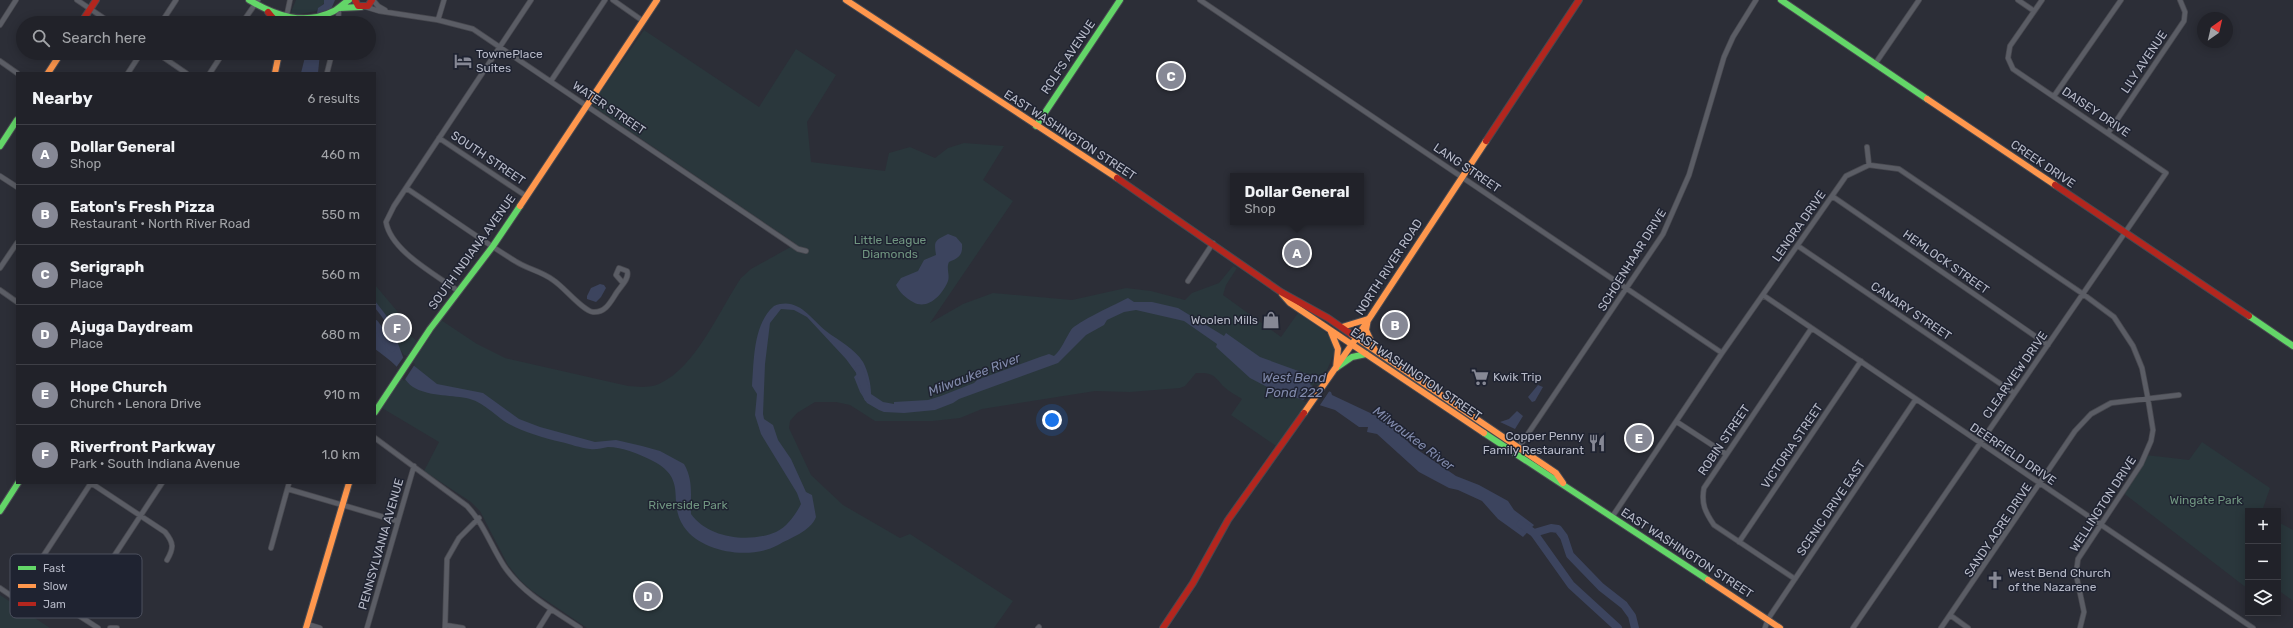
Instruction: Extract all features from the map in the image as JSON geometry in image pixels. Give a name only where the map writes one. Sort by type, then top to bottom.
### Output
[{"type":"street","points":[[0,25],[16,0]]},
{"type":"street","points":[[77,0],[100,16]]},
{"type":"street","points":[[86,16],[96,0]]},
{"type":"street","points":[[166,16],[176,0]]},
{"type":"street","points":[[249,0],[256,2],[271,16]]},
{"type":"street","points":[[287,16],[290,0]]},
{"type":"street","points":[[320,16],[336,9],[349,0]]},
{"type":"street","points":[[355,0],[363,7]]},
{"type":"street","points":[[336,9],[363,7],[373,0]]},
{"type":"street","name":"WATER STREET","points":[[373,0],[378,6],[389,12]]},
{"type":"street","points":[[438,20],[444,0]]},
{"type":"street","points":[[458,291],[410,256],[392,239],[387,230],[386,222],[388,215],[531,0]]},
{"type":"street","points":[[551,81],[605,0]]},
{"type":"street","points":[[613,0],[643,21]]},
{"type":"street","name":"SOUTH INDIANA AVENUE","points":[[376,410],[411,357],[458,291],[493,246],[586,104],[657,0]]},
{"type":"street","name":"EAST WASHINGTON STREET","points":[[846,0],[1214,243],[1281,292],[1357,337],[1556,473],[1563,483]]},
{"type":"street","name":"ROLFS AVENUE","points":[[1036,126],[1120,0]]},
{"type":"street","name":"LANG STREET","points":[[1200,0],[1722,353]]},
{"type":"street","name":"NORTH RIVER ROAD","points":[[1163,628],[1193,582],[1214,543],[1263,469],[1309,407],[1357,337],[1579,0]]},
{"type":"street","name":"SCHOENHAAR DRIVE","points":[[1519,447],[1628,288],[1663,234],[1680,200],[1693,164],[1716,78],[1724,57],[1733,37],[1756,0]]},
{"type":"street","name":"CREEK DRIVE","points":[[1781,0],[2293,346]]},
{"type":"street","points":[[2018,0],[2034,12],[2042,0]]},
{"type":"street","points":[[2054,96],[2121,0]]},
{"type":"street","name":"LILY AVENUE","points":[[2108,132],[2184,21],[2186,12],[2180,0]]},
{"type":"street","points":[[1875,64],[1916,1]]},
{"type":"street","points":[[247,16],[256,2]]},
{"type":"street","name":"WATER STREET","points":[[363,7],[438,20],[473,29],[586,104],[798,249],[806,251]]},
{"type":"street","points":[[336,9],[337,16]]},
{"type":"street","points":[[268,12],[276,16]]},
{"type":"street","name":"DAISEY DRIVE","points":[[2034,12],[2010,46],[2008,58],[2013,69],[2108,132],[2166,173]]},
{"type":"street","points":[[49,72],[56,60]]},
{"type":"street","points":[[129,72],[136,60]]},
{"type":"street","points":[[167,60],[185,72]]},
{"type":"street","points":[[211,72],[218,60]]},
{"type":"street","points":[[276,72],[278,60]]},
{"type":"street","points":[[327,72],[330,60]]},
{"type":"street","points":[[0,62],[16,72]]},
{"type":"street","points":[[0,146],[16,122]]},
{"type":"street","name":"SOUTH STREET","points":[[439,138],[526,196]]},
{"type":"street","points":[[1867,147],[1869,165],[1899,169],[2083,294]]},
{"type":"street","name":"LENORA DRIVE","points":[[1612,517],[1722,353],[1846,176],[1869,165]]},
{"type":"street","name":"CLEARVIEW DRIVE","points":[[1853,628],[2166,173]]},
{"type":"street","points":[[0,176],[16,186]]},
{"type":"street","points":[[406,188],[516,262],[541,272],[563,286],[582,306],[592,312],[606,307],[623,283]]},
{"type":"street","name":"HEMLOCK STREET","points":[[1832,196],[2048,345]]},
{"type":"street","points":[[1188,282],[1214,243]]},
{"type":"street","points":[[0,268],[16,244]]},
{"type":"street","name":"CANARY STREET","points":[[1798,246],[2014,393]]},
{"type":"street","points":[[0,290],[16,301]]},
{"type":"street","name":"EAST WASHINGTON STREET","points":[[1281,292],[1290,303],[1330,330],[1780,628]]},
{"type":"street","name":"WELLINGTON DRIVE","points":[[2080,628],[2084,612],[2076,567],[2078,559],[2146,455],[2153,430],[2142,368],[2133,346],[2114,318],[2083,294]]},
{"type":"street","name":"DEERFIELD DRIVE","points":[[1763,295],[2253,628]]},
{"type":"street","points":[[1342,327],[1368,319],[1368,336],[1375,350]]},
{"type":"street","name":"ROBIN STREET","points":[[1794,579],[1714,525],[1706,512],[1702,500],[1704,488],[1811,329]]},
{"type":"street","points":[[1330,330],[1338,343],[1336,368]]},
{"type":"street","points":[[1336,368],[1352,357],[1366,354]]},
{"type":"street","name":"VICTORIA STREET","points":[[1739,542],[1861,361]]},
{"type":"street","name":"SANDY ACRE DRIVE","points":[[1942,628],[2041,485],[2075,431],[2090,414],[2111,403],[2179,395]]},
{"type":"street","name":"SCENIC DRIVE EAST","points":[[1765,628],[1768,620],[1794,579],[1916,400]]},
{"type":"street","points":[[1677,422],[1726,454]]},
{"type":"street","points":[[376,439],[468,506],[479,518],[504,565],[515,580],[527,592],[580,628]]},
{"type":"street","name":"PENNSYLVANIA AVENUE","points":[[367,628],[414,466]]},
{"type":"street","points":[[0,511],[17,484]]},
{"type":"street","points":[[45,554],[90,484]]},
{"type":"street","points":[[93,484],[165,532],[172,540],[172,551],[167,560]]},
{"type":"street","points":[[115,554],[161,484]]},
{"type":"street","points":[[271,548],[290,484]]},
{"type":"street","points":[[320,628],[307,626],[349,484]]},
{"type":"street","points":[[288,489],[397,521]]},
{"type":"street","points":[[463,628],[445,627],[447,559],[459,538],[479,518]]},
{"type":"street","points":[[0,588],[10,595]]},
{"type":"street","points":[[539,628],[551,609]]},
{"type":"street","points":[[1950,615],[1968,628]]},
{"type":"street","points":[[82,618],[98,628]]},
{"type":"street","points":[[110,628],[117,628]]},
{"type":"green space","points":[[296,0],[324,0],[325,2],[316,11],[294,15],[291,12]]},
{"type":"green space","name":"Riverside Park","points":[[644,30],[759,107],[796,49],[836,75],[807,122],[811,162],[885,171],[889,153],[910,147],[935,158],[948,148],[964,143],[1004,146],[983,180],[1013,201],[930,323],[963,304],[993,293],[1072,300],[1126,288],[1151,291],[1185,300],[1192,293],[1219,283],[1233,266],[1237,268],[1226,285],[1223,295],[1281,337],[1298,313],[1324,331],[1335,343],[1328,368],[1321,382],[1276,446],[1231,415],[1242,399],[1225,388],[1212,375],[1206,373],[1196,373],[1185,386],[1180,388],[1130,392],[1095,391],[982,409],[960,418],[933,421],[875,421],[850,405],[836,402],[815,402],[797,413],[790,421],[789,428],[811,475],[843,505],[900,538],[910,534],[1013,601],[994,628],[587,628],[531,590],[520,580],[508,565],[480,511],[471,502],[424,471],[439,442],[382,408],[441,320],[477,344],[505,358],[628,386],[647,387],[659,384],[672,376],[695,352],[706,337],[741,278],[751,269],[796,244],[593,106],[593,103]]},
{"type":"green space","points":[[376,286],[397,311],[408,334],[417,341],[406,358],[396,343],[381,309],[376,305]]},
{"type":"green space","name":"Wingate Park","points":[[2202,442],[2270,488],[2263,508],[2245,508],[2245,587],[2122,492],[2146,455],[2189,460]]},
{"type":"green space","points":[[2281,524],[2293,530],[2293,601],[2281,592]]},
{"type":"green space","points":[[0,595],[10,602],[10,618],[35,618],[50,628],[0,628]]},
{"type":"water","points":[[324,0],[335,0],[328,16],[316,16],[318,8],[324,4]]},
{"type":"water","points":[[304,60],[319,60],[318,72],[301,72]]},
{"type":"water","points":[[948,234],[956,237],[962,244],[962,251],[959,256],[949,262],[948,281],[946,286],[939,296],[929,303],[919,304],[913,302],[903,295],[896,285],[901,278],[918,271],[924,260],[936,255],[936,242]]},
{"type":"water","points":[[600,284],[604,285],[606,288],[601,297],[596,302],[587,299],[591,288]]},
{"type":"water","name":"West Bend Pond 222","points":[[1128,298],[1134,302],[1152,302],[1178,308],[1224,336],[1226,333],[1260,357],[1315,377],[1310,385],[1331,392],[1332,395],[1383,419],[1398,431],[1412,446],[1456,476],[1479,485],[1508,501],[1514,510],[1534,525],[1523,537],[1498,519],[1482,501],[1458,490],[1449,488],[1419,472],[1377,434],[1367,432],[1368,427],[1359,427],[1335,410],[1275,391],[1250,378],[1216,347],[1217,344],[1184,321],[1136,310],[1124,312],[1107,320],[1104,325],[1086,335],[1058,363],[959,399],[935,410],[904,413],[884,412],[867,403],[860,392],[854,377],[857,374],[846,359],[807,317],[794,310],[781,309],[770,323],[765,364],[763,414],[764,419],[773,425],[778,440],[791,459],[806,492],[812,495],[816,517],[810,526],[800,534],[778,545],[767,550],[741,553],[715,548],[702,543],[692,536],[684,527],[679,517],[674,483],[670,475],[663,467],[651,460],[636,453],[619,448],[586,448],[541,437],[509,424],[478,402],[466,398],[432,394],[419,390],[410,385],[396,366],[376,350],[376,321],[385,343],[388,329],[376,309],[376,302],[389,319],[403,357],[437,384],[483,393],[519,419],[540,427],[595,442],[616,440],[660,451],[684,464],[687,470],[691,489],[691,514],[708,529],[719,534],[742,538],[766,535],[780,530],[791,520],[801,504],[797,493],[761,434],[755,415],[757,394],[752,386],[754,354],[758,333],[762,323],[774,306],[790,304],[797,306],[826,331],[851,349],[865,366],[869,378],[871,394],[883,402],[894,404],[894,402],[928,400],[1040,357],[1049,354],[1054,356],[1071,330],[1088,318]]},
{"type":"water","points":[[1538,385],[1543,387],[1535,401],[1532,402],[1528,397]]},
{"type":"water","points":[[1517,411],[1523,416],[1515,429],[1500,422],[1509,419]]},
{"type":"pier","points":[[405,355],[415,364],[404,381],[395,369]]},
{"type":"pier","points":[[1314,384],[1330,390],[1318,408],[1303,401]]},
{"type":"waterway","name":"Milwaukee River","points":[[376,325],[392,348]]},
{"type":"waterway","name":"Milwaukee River","points":[[859,369],[868,398]]},
{"type":"waterway","name":"Milwaukee River","points":[[1521,524],[1534,533],[1571,585],[1618,628]]},
{"type":"waterway","points":[[1534,533],[1551,528],[1558,529],[1564,537],[1570,555],[1601,587],[1624,605],[1632,616],[1635,628]]},
{"type":"traffic: fast","points":[[249,0],[269,11],[287,16]]},
{"type":"traffic: fast","points":[[319,16],[334,11],[349,0]]},
{"type":"traffic: fast","points":[[1036,126],[1120,0]]},
{"type":"traffic: fast","points":[[1781,0],[1927,99]]},
{"type":"traffic: fast","points":[[339,8],[361,7]]},
{"type":"traffic: fast","points":[[0,146],[16,122]]},
{"type":"traffic: fast","points":[[376,410],[430,329],[493,246],[520,206]]},
{"type":"traffic: fast","points":[[2249,316],[2293,346]]},
{"type":"traffic: fast","points":[[1336,368],[1352,357],[1366,354]]},
{"type":"traffic: fast","points":[[1484,433],[1708,580]]},
{"type":"traffic: fast","points":[[0,511],[17,484]]},
{"type":"traffic: slow","points":[[520,206],[657,0]]},
{"type":"traffic: slow","points":[[846,0],[1117,178]]},
{"type":"traffic: slow","points":[[49,72],[56,60]]},
{"type":"traffic: slow","points":[[275,72],[278,60]]},
{"type":"traffic: slow","points":[[1927,99],[2055,185]]},
{"type":"traffic: slow","points":[[1304,413],[1357,337],[1486,141]]},
{"type":"traffic: slow","points":[[1282,294],[1290,303],[1484,433]]},
{"type":"traffic: slow","points":[[1368,319],[1366,330],[1374,348]]},
{"type":"traffic: slow","points":[[1342,327],[1368,319]]},
{"type":"traffic: slow","points":[[1331,332],[1338,349],[1336,368]]},
{"type":"traffic: slow","points":[[1351,334],[1556,473],[1563,483]]},
{"type":"traffic: slow","points":[[306,628],[349,484]]},
{"type":"traffic: slow","points":[[1708,580],[1780,628]]},
{"type":"traffic: jam","points":[[86,16],[96,0]]},
{"type":"traffic: jam","points":[[355,0],[358,6],[368,6],[372,0]]},
{"type":"traffic: jam","points":[[1486,141],[1579,0]]},
{"type":"traffic: jam","points":[[268,12],[271,16]]},
{"type":"traffic: jam","points":[[1117,178],[1281,292],[1328,318],[1351,334]]},
{"type":"traffic: jam","points":[[2055,185],[2249,316]]},
{"type":"traffic: jam","points":[[1163,628],[1193,583],[1228,520],[1304,413]]},
{"type":"place","name":"TownePlace Suites","points":[[463,61]]},
{"type":"place","name":"Serigraph","points":[[1171,76]]},
{"type":"place","name":"Dollar General","points":[[1297,253]]},
{"type":"place","name":"Woolen Mills","points":[[1271,320]]},
{"type":"place","name":"Eaton's Fresh Pizza","points":[[1395,325]]},
{"type":"place","name":"Riverfront Parkway","points":[[397,328]]},
{"type":"place","name":"Kwik Trip","points":[[1480,377]]},
{"type":"place","name":"Hope Church","points":[[1639,438]]},
{"type":"place","name":"Copper Penny Family Restaurant","points":[[1597,443]]},
{"type":"place","name":"West Bend Church of the Nazarene","points":[[1995,580]]},
{"type":"place","name":"Ajuga Daydream","points":[[648,596]]},
{"type":"park label","name":"Little League Diamonds","points":[[890,247]]}]
